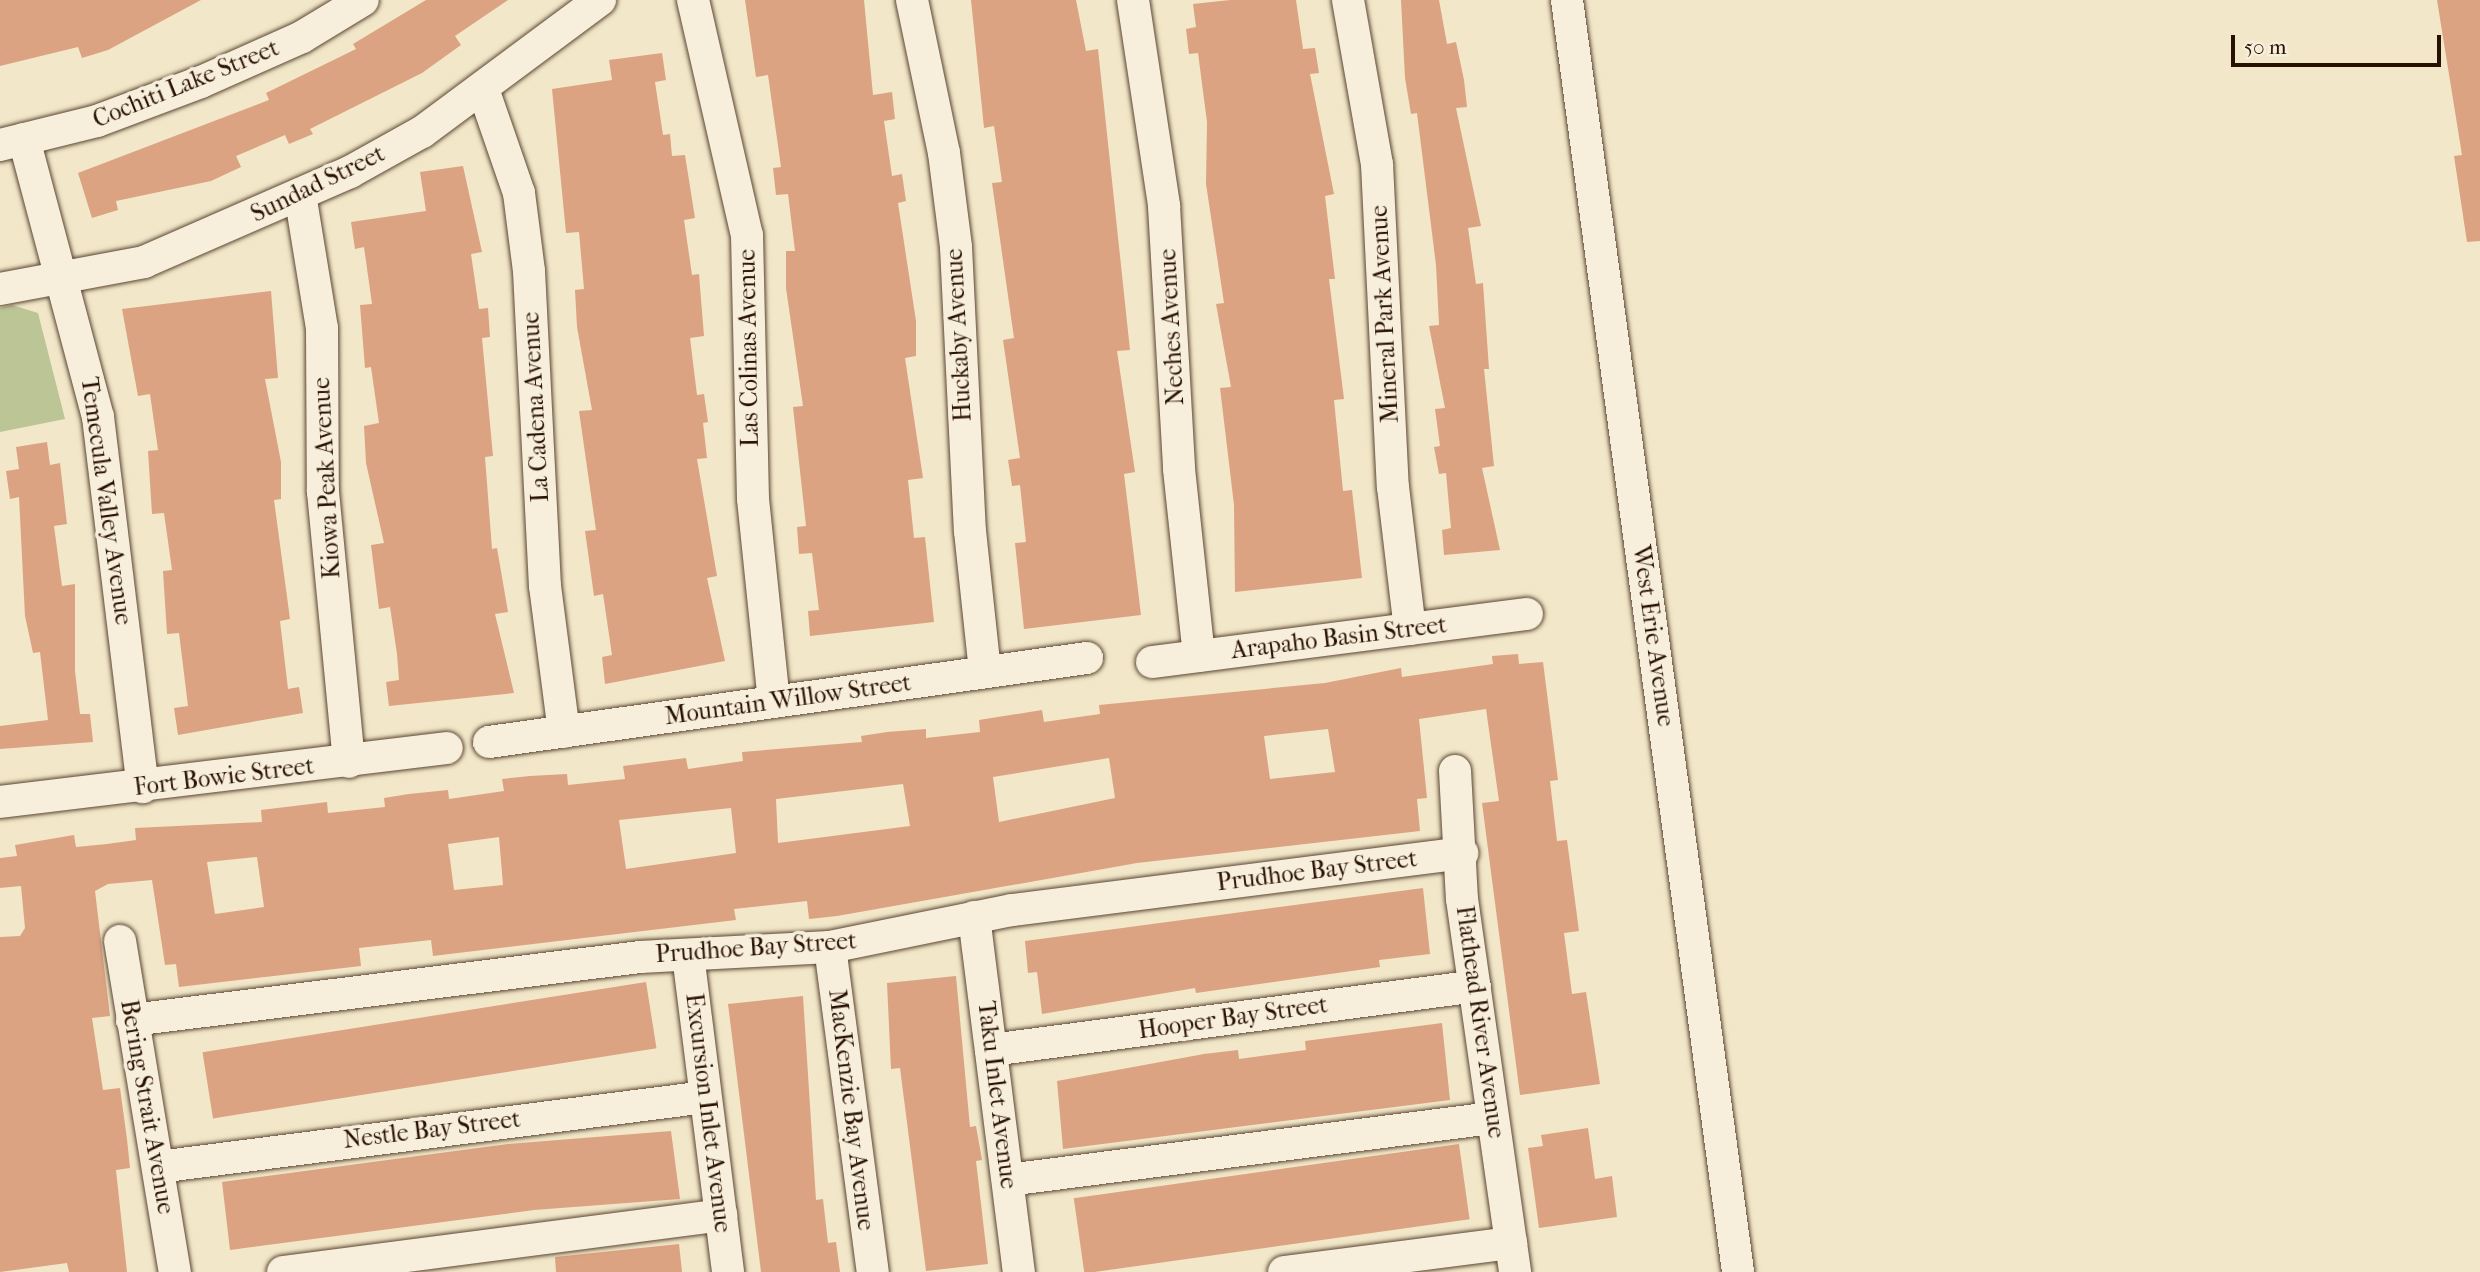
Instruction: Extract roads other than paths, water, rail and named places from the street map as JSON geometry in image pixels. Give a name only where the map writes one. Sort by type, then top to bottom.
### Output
[{"type":"street","name":"Cochiti Lake Street","points":[[12,142],[97,121],[201,82],[302,37],[363,0]]},
{"type":"street","name":"Sundad Street","points":[[0,289],[61,281],[144,261],[300,194],[422,131],[483,89],[600,0]]},
{"type":"street","name":"Las Colinas Avenue","points":[[694,0],[747,235],[753,499],[774,702]]},
{"type":"street","name":"Huckaby Avenue","points":[[912,0],[944,153],[956,247],[970,531],[985,672]]},
{"type":"street","name":"Neches Avenue","points":[[1133,0],[1164,206],[1181,497],[1199,656]]},
{"type":"street","name":"Mineral Park Avenue","points":[[1348,0],[1377,164],[1392,487],[1409,629]]},
{"type":"street","name":"West Erie Avenue","points":[[1567,0],[1738,1272]]},
{"type":"street","name":"La Cadena Avenue","points":[[483,89],[519,193],[529,271],[545,586],[564,732]]},
{"type":"street","name":"Temecula Valley Avenue","points":[[12,142],[61,281],[98,417],[143,787]]},
{"type":"street","name":"Kiowa Peak Avenue","points":[[300,194],[322,328],[323,492],[349,762]]},
{"type":"street","name":"Arapaho Basin Street","points":[[1152,662],[1527,614]]},
{"type":"street","name":"Mountain Willow Street","points":[[489,742],[1087,658]]},
{"type":"street","name":"Fort Bowie Street","points":[[0,802],[143,787],[447,748]]},
{"type":"street","name":"Flathead River Avenue","points":[[1455,771],[1475,986],[1513,1257]]},
{"type":"street","name":"Prudhoe Bay Street","points":[[132,1020],[688,955],[830,947],[974,917],[1462,853]]},
{"type":"street","name":"Taku Inlet Avenue","points":[[974,917],[1019,1272]]},
{"type":"street","name":"Bering Strait Avenue","points":[[120,941],[176,1272]]},
{"type":"street","name":"MacKenzie Bay Avenue","points":[[830,947],[873,1272]]},
{"type":"street","name":"Excursion Inlet Avenue","points":[[688,955],[728,1272]]},
{"type":"street","name":"Hooper Bay Street","points":[[991,1050],[1475,986]]},
{"type":"street","name":"Nestle Bay Street","points":[[158,1167],[706,1097]]},
{"type":"street","points":[[1008,1180],[1492,1118]]},
{"type":"street","points":[[283,1272],[721,1215]]},
{"type":"street","points":[[1284,1272],[1513,1257]]}]
